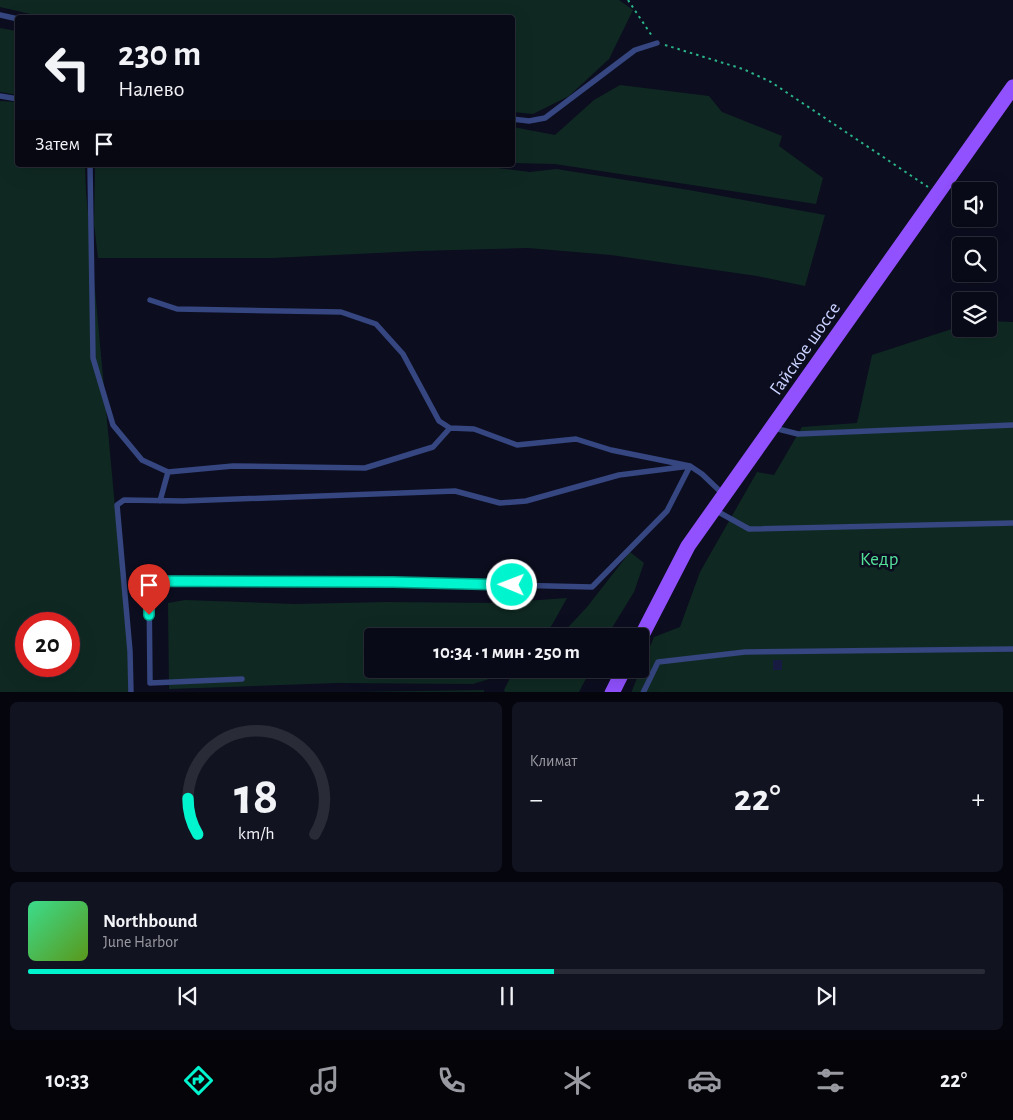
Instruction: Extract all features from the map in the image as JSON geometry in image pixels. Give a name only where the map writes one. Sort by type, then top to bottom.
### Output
[{"type":"main road","name":"Гайское шоссе","points":[[646,628],[688,546],[1013,88]]},
{"type":"main road","points":[[612,692],[619,678]]},
{"type":"lane","points":[[0,15],[15,18]]},
{"type":"lane","points":[[515,119],[530,121],[545,118],[635,50],[657,43]]},
{"type":"lane","points":[[0,96],[15,98]]},
{"type":"lane","points":[[90,167],[93,358],[113,426],[142,460],[168,472],[233,466],[365,468],[434,447],[450,428]]},
{"type":"lane","points":[[150,300],[177,309],[341,312],[376,324],[403,354],[439,421],[450,428],[474,429],[517,445],[576,439],[611,450],[690,466],[702,474],[724,495]]},
{"type":"lane","points":[[772,428],[798,434],[1013,425]]},
{"type":"lane","points":[[131,692],[130,651],[117,505],[124,500],[160,501],[455,491],[500,503],[526,501],[618,475],[690,466]]},
{"type":"lane","points":[[242,679],[150,683],[149,581],[393,582],[592,587],[667,511],[690,466]]},
{"type":"lane","points":[[160,501],[168,472]]},
{"type":"lane","points":[[714,509],[750,529],[1013,523]]},
{"type":"lane","points":[[643,692],[658,662],[744,652],[1013,649]]},
{"type":"path","points":[[628,0],[657,43],[743,69],[771,82],[938,194]]},
{"type":"green space","points":[[0,0],[619,0],[633,10],[609,59],[569,96],[533,114],[515,112],[515,15],[35,15],[0,7]]},
{"type":"green space","points":[[0,28],[15,31],[15,95],[0,92]]},
{"type":"green space","points":[[620,85],[709,96],[722,112],[782,136],[779,146],[823,178],[816,204],[555,164],[515,163],[515,127],[555,135],[594,100]]},
{"type":"green space","points":[[0,101],[15,102],[15,167],[85,167],[132,692],[0,692]]},
{"type":"green space","points":[[95,167],[489,167],[530,172],[556,169],[689,190],[825,215],[805,286],[757,276],[611,255],[528,248],[272,258],[98,258],[94,224]]},
{"type":"green space","name":"Кедр","points":[[997,321],[1013,322],[1013,692],[631,692],[637,678],[649,678],[649,649],[654,637],[680,627],[700,572],[757,472],[774,475],[802,427],[857,423],[872,355],[952,329],[952,337],[997,337]]},
{"type":"green space","points":[[630,552],[644,563],[634,592],[612,628],[567,628],[587,607]]},
{"type":"green space","points":[[567,598],[550,628],[364,628],[364,678],[492,678],[473,684],[337,683],[169,689],[168,603],[185,600],[294,604],[387,602],[497,603]]},
{"type":"green space","points":[[510,678],[586,678],[579,692],[505,692],[504,690]]},
{"type":"green space","points":[[484,690],[484,692],[348,692]]},
{"type":"building","points":[[773,660],[782,660],[782,670],[773,670]]},
{"type":"route","points":[[149,615],[149,581],[393,582],[512,585]]}]
